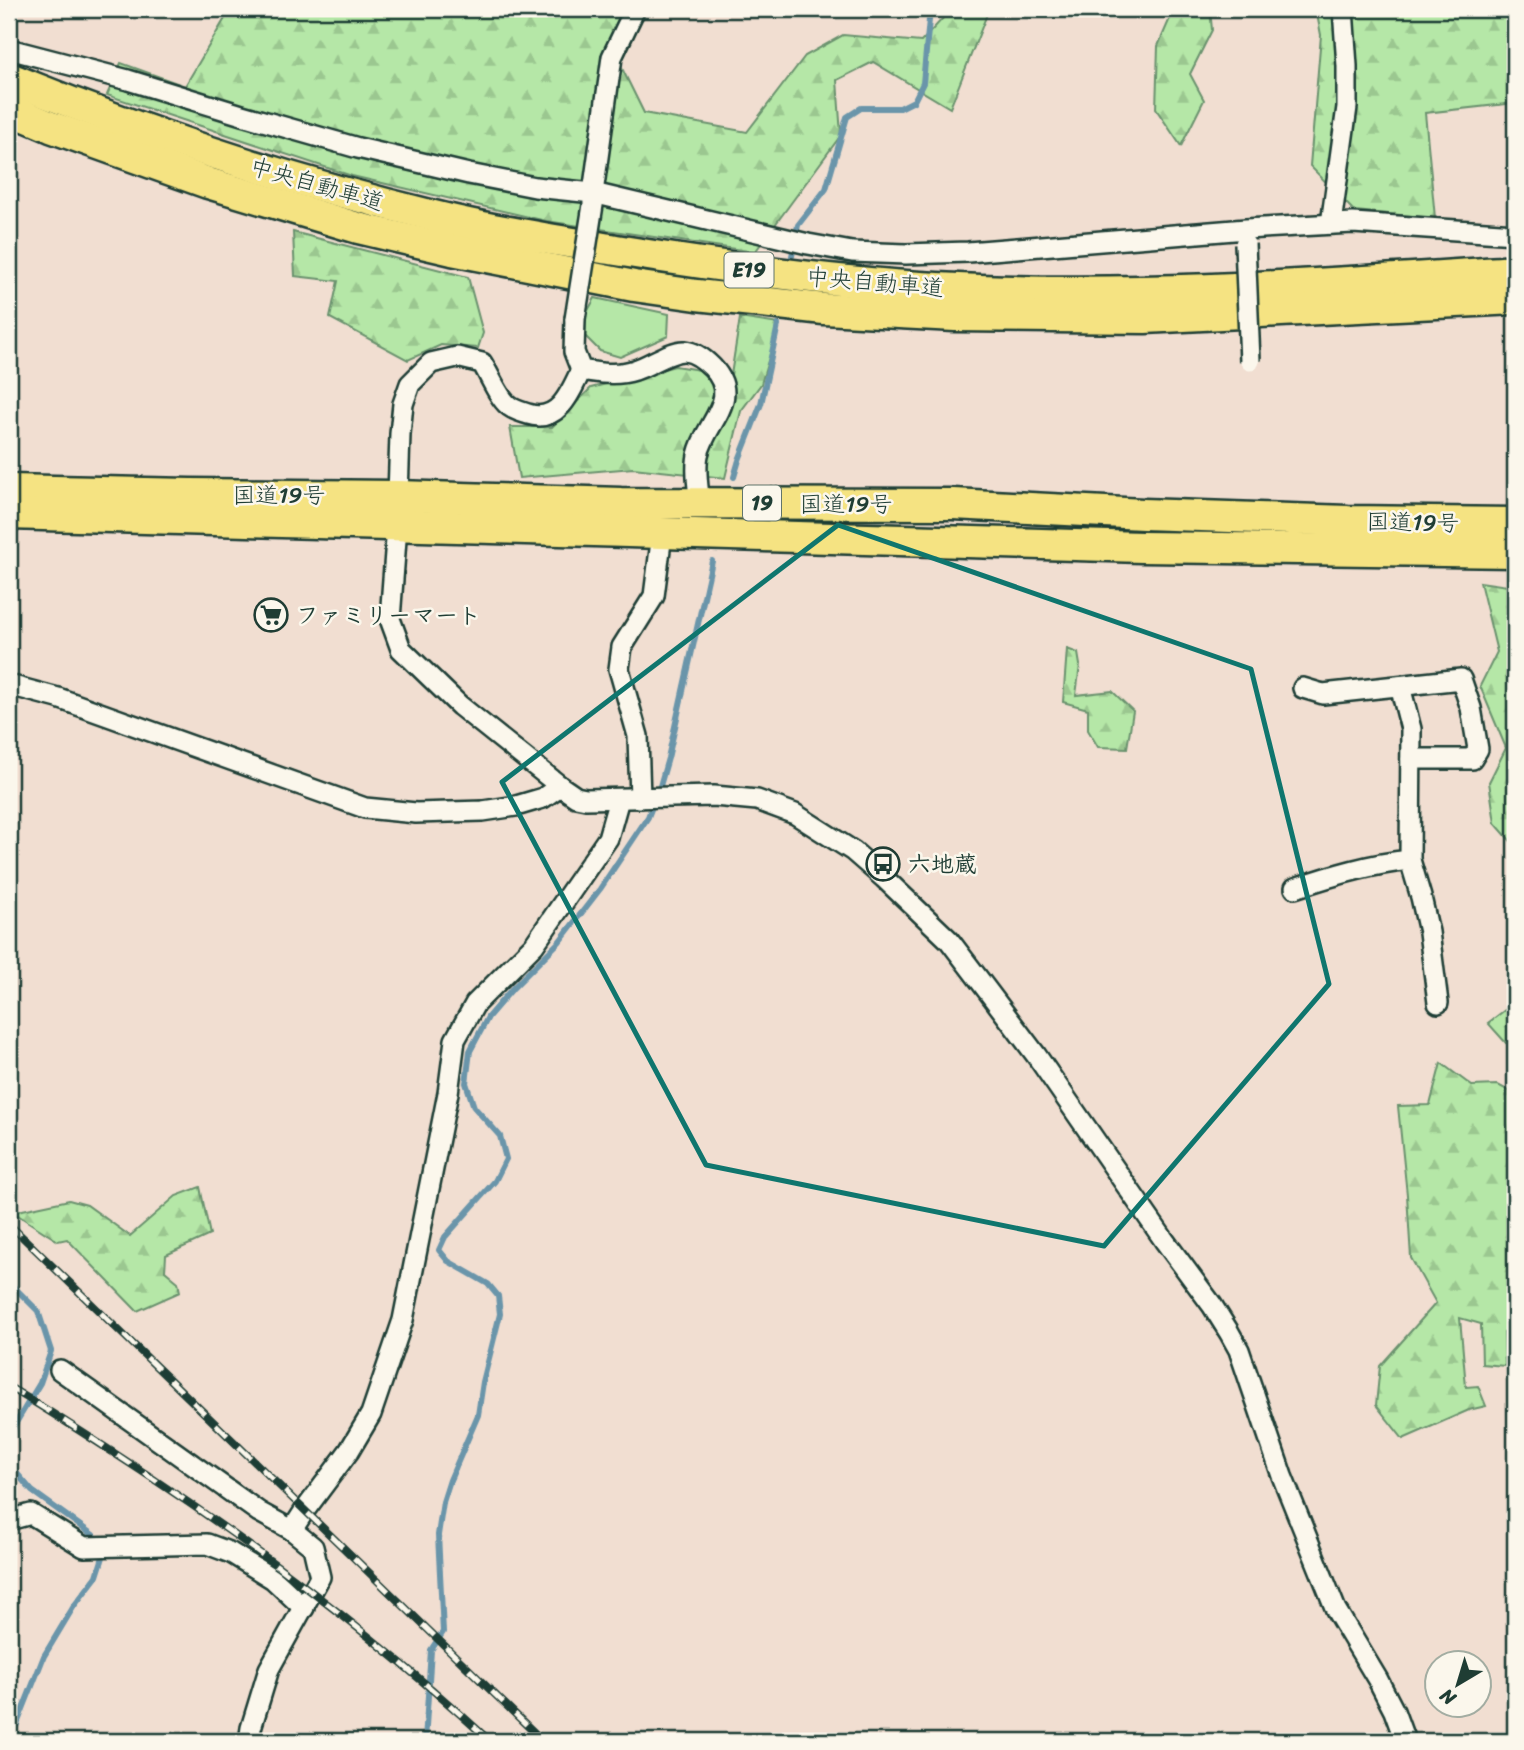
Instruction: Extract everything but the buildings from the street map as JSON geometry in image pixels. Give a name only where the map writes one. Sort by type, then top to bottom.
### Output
[{"type":"highway","name":"中央自動車道","points":[[9,78],[199,149],[307,183],[437,217],[718,267],[937,288],[1164,292],[1515,271]]},
{"type":"highway","name":"中央自動車道","points":[[9,109],[51,127],[208,183],[358,228],[634,286],[697,295],[824,309],[955,316],[1145,318],[1515,299]]},
{"type":"highway","name":"国道19号","points":[[9,490],[190,495],[398,496],[621,503],[953,504],[1349,521],[1515,523]]},
{"type":"highway","name":"国道19号","points":[[9,514],[1156,548],[1515,552]]},
{"type":"highway","points":[[9,529],[40,530],[146,517]]},
{"type":"street","points":[[635,9],[612,57],[575,319],[574,352],[581,370],[568,398],[559,408],[548,414],[535,416],[509,406],[482,363],[457,357],[431,363],[410,384],[403,404],[390,619],[401,649],[460,706],[576,797],[728,797],[757,800],[794,814],[853,851],[949,940],[1036,1055],[1229,1332],[1239,1350],[1282,1476],[1336,1610],[1378,1680],[1405,1741]]},
{"type":"street","points":[[1331,224],[1347,107],[1343,9]]},
{"type":"street","points":[[9,49],[128,80],[358,148],[468,174],[852,252],[968,252],[1245,237],[1353,223],[1515,234]]},
{"type":"street","points":[[1245,237],[1250,361]]},
{"type":"street","points":[[581,370],[608,374],[634,370],[685,351],[704,359],[721,377],[725,388],[724,399],[701,444],[698,457],[699,503]]},
{"type":"street","points":[[641,798],[638,736],[619,669],[622,647],[654,596],[662,534]]},
{"type":"street","points":[[1303,688],[1323,694],[1461,679],[1471,708],[1478,749],[1472,759],[1411,759]]},
{"type":"street","points":[[9,685],[58,698],[365,808],[416,813],[483,811],[516,806],[543,798],[560,786]]},
{"type":"street","points":[[1400,685],[1411,729],[1410,860],[1429,932],[1438,1003]]},
{"type":"street","points":[[292,1530],[349,1451],[371,1414],[379,1391],[402,1320],[448,1093],[455,1040],[475,1004],[534,945],[608,838],[619,799]]},
{"type":"street","points":[[1295,888],[1380,863],[1410,860]]},
{"type":"street","points":[[60,1370],[259,1512],[292,1530],[313,1547],[320,1577],[269,1669],[249,1741]]},
{"type":"street","points":[[9,1520],[31,1514],[84,1547],[207,1544],[231,1553],[273,1579],[303,1608]]},
{"type":"highlighted area","points":[[838,525],[1251,669],[1329,984],[1104,1246],[706,1165],[502,782]]},
{"type":"green space","points":[[222,9],[626,9],[610,44],[644,113],[747,132],[805,56],[843,35],[921,42],[945,16],[943,9],[989,9],[950,108],[873,62],[837,80],[841,135],[755,252],[546,221],[352,176],[107,95],[121,63],[185,86],[227,15]]},
{"type":"green space","points":[[1174,9],[1210,9],[1212,30],[1190,74],[1204,100],[1181,146],[1156,109],[1158,46]]},
{"type":"green space","points":[[1316,9],[1515,9],[1515,103],[1425,113],[1435,218],[1354,211],[1310,166],[1321,35]]},
{"type":"green space","points":[[293,232],[468,277],[483,333],[478,348],[441,345],[408,360],[330,318],[338,281],[295,276]]},
{"type":"green space","points":[[595,298],[669,314],[668,336],[620,357],[600,351],[585,336],[586,314]]},
{"type":"green space","points":[[740,318],[779,324],[761,384],[741,411],[725,478],[633,468],[519,478],[510,427],[552,427],[591,388],[675,366],[731,375]]},
{"type":"green space","points":[[1480,582],[1515,587],[1515,846],[1495,823],[1489,782],[1506,748],[1480,686],[1497,652]]},
{"type":"green space","points":[[1067,649],[1078,653],[1080,665],[1076,695],[1112,691],[1133,711],[1127,748],[1098,747],[1088,730],[1088,709],[1063,702]]},
{"type":"green space","points":[[1515,995],[1515,1040],[1506,1043],[1488,1023],[1514,1003]]},
{"type":"green space","points":[[1441,1063],[1472,1086],[1498,1085],[1515,1094],[1515,1321],[1504,1333],[1505,1366],[1482,1364],[1481,1324],[1460,1318],[1466,1387],[1478,1386],[1486,1406],[1469,1410],[1403,1439],[1376,1405],[1380,1366],[1436,1303],[1411,1258],[1398,1106],[1430,1105]]},
{"type":"green space","points":[[200,1187],[210,1235],[166,1255],[165,1271],[178,1282],[180,1292],[137,1311],[67,1239],[58,1241],[13,1212],[69,1200],[87,1205],[130,1236],[176,1196]]},
{"type":"waterway","points":[[792,256],[798,225],[826,189],[847,117],[861,108],[900,108],[914,101],[923,83],[930,9]]},
{"type":"waterway","points":[[734,477],[761,404],[778,325]]},
{"type":"waterway","points":[[425,1741],[431,1650],[443,1632],[438,1535],[443,1502],[478,1415],[483,1382],[500,1314],[498,1296],[488,1284],[448,1261],[439,1250],[445,1237],[495,1181],[506,1159],[500,1136],[474,1107],[466,1083],[470,1051],[488,1017],[559,942],[600,889],[648,817],[668,758],[712,561]]},
{"type":"waterway","points":[[9,1282],[38,1311],[51,1351],[40,1383],[14,1426],[10,1444],[13,1469],[32,1491],[93,1535],[103,1557],[97,1576],[74,1606],[44,1656],[9,1738]]},
{"type":"railway","points":[[9,1224],[543,1741]]},
{"type":"railway","points":[[9,1387],[152,1478],[283,1570],[368,1636],[490,1741]]},
{"type":"place","name":"ファミリーマート","points":[[271,615]]},
{"type":"place","name":"六地蔵","points":[[883,864]]}]
